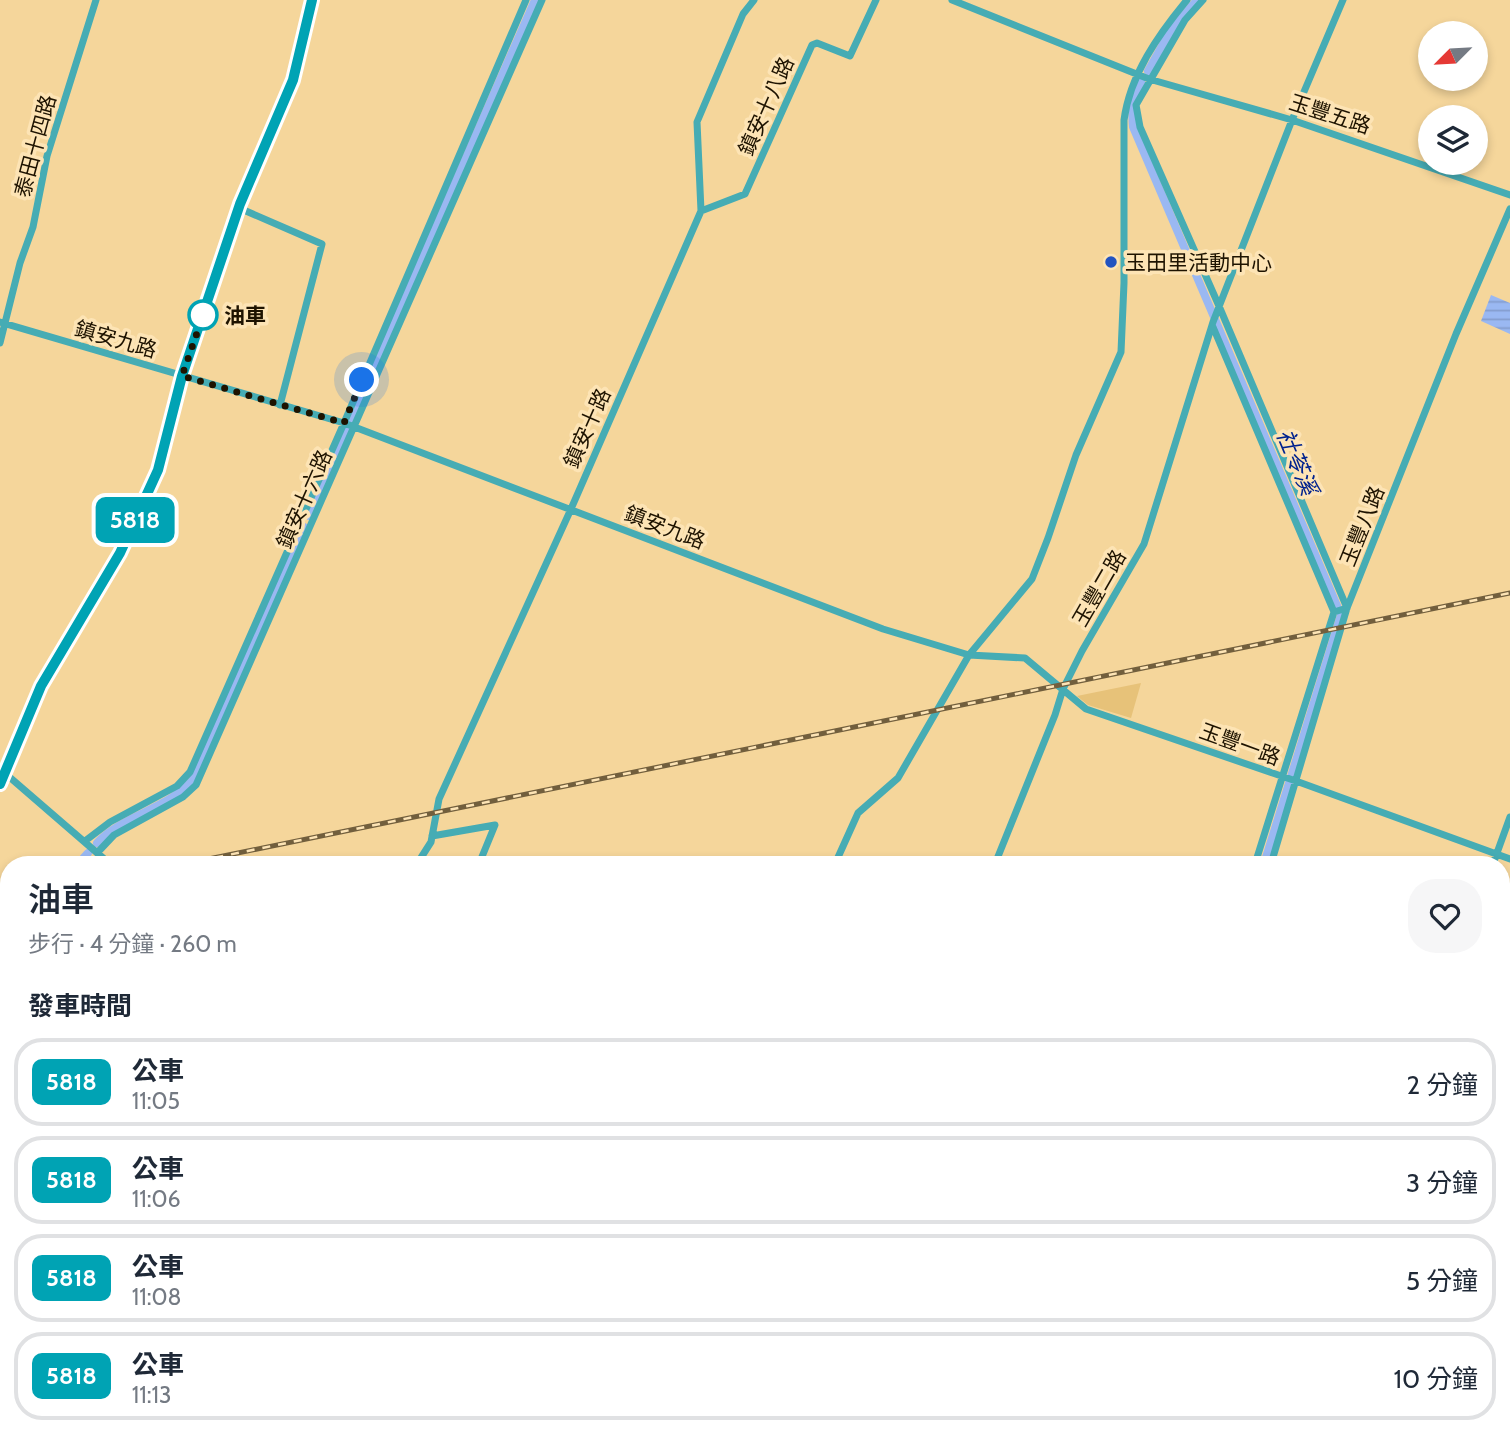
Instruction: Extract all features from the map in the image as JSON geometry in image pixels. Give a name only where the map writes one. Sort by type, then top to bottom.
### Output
[{"type":"street","name":"泰田十四路","points":[[0,343],[20,263],[33,227],[47,156],[96,0]]},
{"type":"street","points":[[0,784],[2,771],[41,686],[120,553],[158,470],[182,376],[239,208],[293,80],[312,0]]},
{"type":"street","points":[[85,841],[110,822],[177,786],[190,772],[350,426],[526,0]]},
{"type":"street","name":"鎮安十六路","points":[[97,853],[114,835],[183,797],[196,785],[350,426],[542,0]]},
{"type":"street","name":"鎮安十路","points":[[421,856],[432,836],[439,799],[701,211],[698,122],[743,14],[754,0]]},
{"type":"street","name":"鎮安十八路","points":[[701,211],[745,194],[813,45],[817,43],[850,57],[876,0]]},
{"type":"street","name":"玉豐五路","points":[[951,0],[1150,79],[1292,120],[1510,195]]},
{"type":"street","points":[[839,856],[858,813],[898,778],[968,655],[1032,579],[1076,455],[1121,352],[1124,283],[1124,120],[1127,96],[1163,29],[1187,0]]},
{"type":"street","points":[[1203,0],[1185,20],[1136,106],[1140,127],[1218,310],[1340,611],[1289,779],[1258,856]]},
{"type":"street","points":[[1218,310],[1292,120],[1343,0]]},
{"type":"street","points":[[239,208],[322,244],[280,405]]},
{"type":"street","name":"玉豐八路","points":[[1273,856],[1289,779],[1340,611],[1510,209]]},
{"type":"street","name":"玉豐二路","points":[[998,856],[1063,689],[1144,544],[1218,310]]},
{"type":"street","name":"鎮安九路","points":[[3,323],[350,426],[883,629],[968,655]]},
{"type":"street","points":[[1213,324],[1340,611]]},
{"type":"street","name":"玉豐一路","points":[[968,655],[1025,658],[1086,709],[1500,856]]},
{"type":"street","points":[[2,771],[101,856]]},
{"type":"street","points":[[1497,855],[1510,817]]},
{"type":"street","points":[[432,836],[495,825],[482,856]]},
{"type":"green space","points":[[1141,683],[1131,718],[1088,705],[1077,696]]},
{"type":"water","points":[[1491,295],[1510,303],[1510,334],[1481,321]]},
{"type":"waterway","points":[[309,516],[535,0]]},
{"type":"waterway","name":"社苓溪","points":[[1148,71],[1171,30],[1197,0]]},
{"type":"waterway","name":"社苓溪","points":[[1141,82],[1133,104],[1133,127],[1341,615],[1266,856]]},
{"type":"waterway","points":[[97,843],[120,825],[174,796],[195,777],[304,527]]},
{"type":"waterway","points":[[85,856],[88,853]]},
{"type":"railway","points":[[223,856],[1510,593]]},
{"type":"bus line","name":"5818","points":[[0,784],[41,686],[120,553],[158,470],[182,376],[240,204],[293,80],[312,0]]},
{"type":"place","name":"玉田里活動中心","points":[[1111,262]]},
{"type":"place","name":"油車","points":[[203,315]]},
{"type":"route","points":[[203,315],[206,307],[182,376],[344,423],[362,380]]}]
